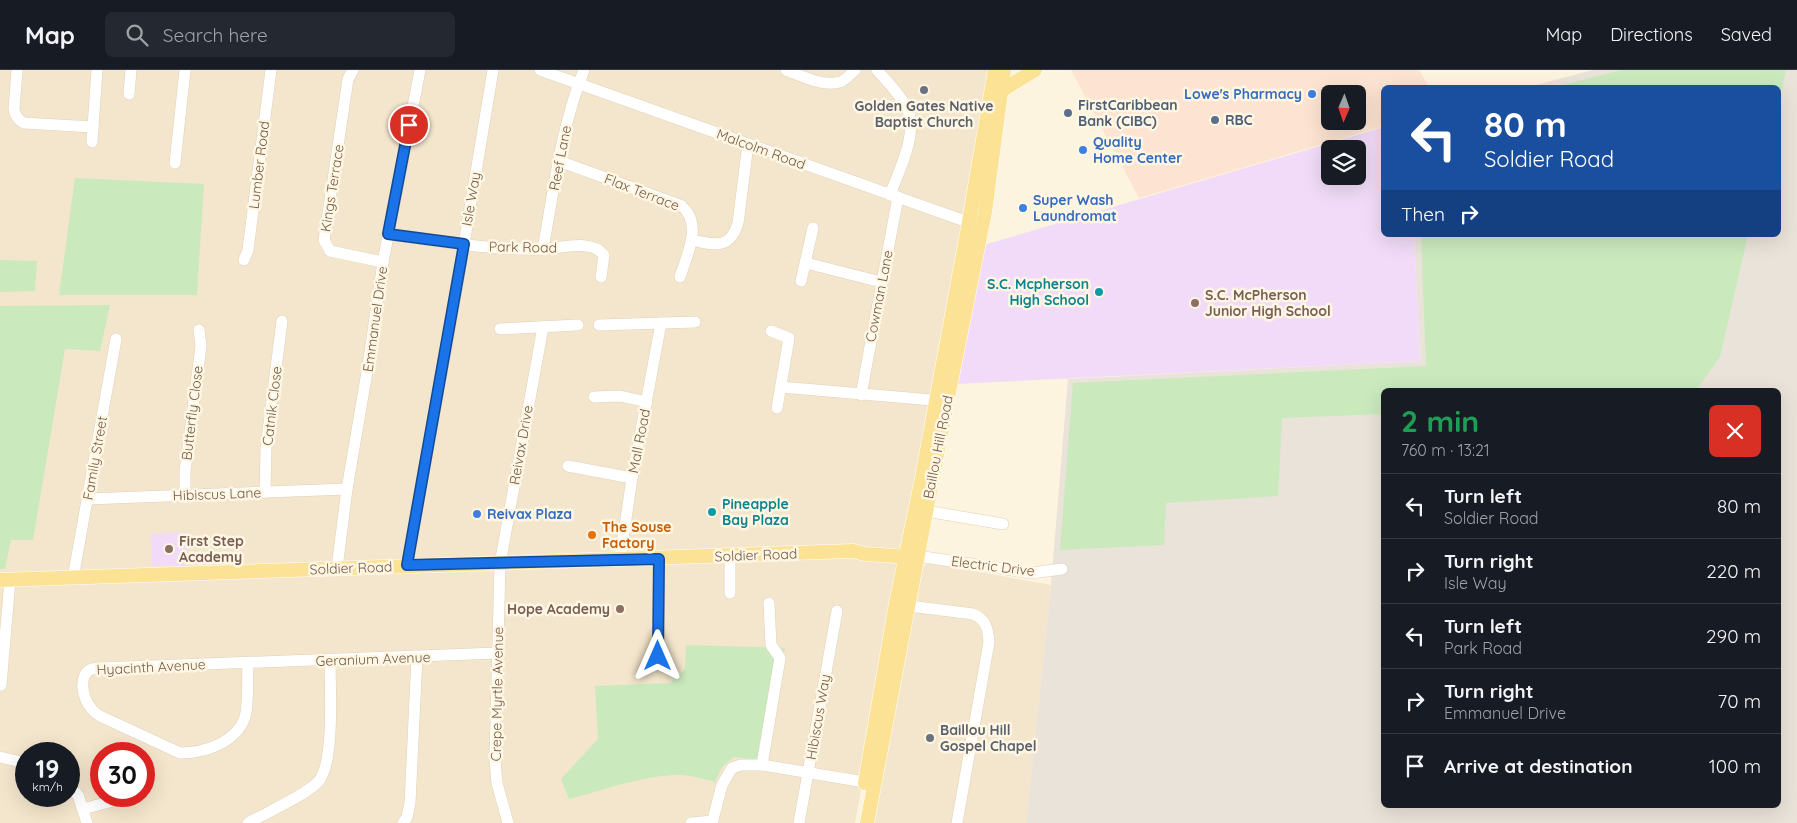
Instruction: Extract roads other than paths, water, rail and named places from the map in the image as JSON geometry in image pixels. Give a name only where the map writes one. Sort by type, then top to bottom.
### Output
[{"type":"main road","name":"Baillou Hill Road","points":[[867,823],[909,606],[915,555],[995,70]]},
{"type":"main road","name":"Baillou Hill Road","points":[[858,823],[865,782],[926,511],[941,401],[983,226],[1004,70]]},
{"type":"main road","points":[[990,100],[1002,90],[1035,70]]},
{"type":"main road","points":[[999,118],[1022,79]]},
{"type":"main road","name":"Soldier Road","points":[[5,580],[407,565],[659,559],[730,555],[853,552],[915,555]]},
{"type":"street","points":[[16,70],[14,109],[20,121],[24,123],[93,127]]},
{"type":"street","points":[[92,142],[97,70]]},
{"type":"street","points":[[129,94],[131,70]]},
{"type":"street","points":[[175,163],[185,70]]},
{"type":"street","name":"Lumber Road","points":[[244,260],[248,250],[271,70]]},
{"type":"street","name":"Kings Terrace","points":[[353,70],[348,79],[324,240],[330,251],[383,262]]},
{"type":"street","name":"Emmanuel Drive","points":[[337,568],[347,489],[383,262],[418,70]]},
{"type":"street","name":"Isle Way","points":[[407,565],[493,70]]},
{"type":"street","name":"Malcolm Road","points":[[540,70],[969,223],[983,226]]},
{"type":"street","name":"Reef Lane","points":[[543,249],[569,112],[584,70]]},
{"type":"street","points":[[786,70],[820,82],[829,83],[840,82],[855,70]]},
{"type":"street","name":"Cowman Lane","points":[[861,395],[894,196],[910,132],[908,111],[877,70]]},
{"type":"street","points":[[691,240],[721,244],[730,240],[735,234],[748,144]]},
{"type":"street","name":"Flax Terrace","points":[[559,161],[682,206],[689,212],[693,231],[680,277]]},
{"type":"street","points":[[802,280],[813,228]]},
{"type":"street","name":"Park Road","points":[[388,234],[493,247],[543,249],[588,246],[596,248],[604,255],[601,277]]},
{"type":"street","points":[[806,263],[881,282]]},
{"type":"street","name":"Catnik Close","points":[[265,492],[266,448],[282,321]]},
{"type":"street","name":"Mall Road","points":[[620,560],[632,478],[661,322]]},
{"type":"street","points":[[599,325],[696,322]]},
{"type":"street","points":[[500,329],[578,325]]},
{"type":"street","name":"Reivax Drive","points":[[500,564],[543,327]]},
{"type":"street","name":"Butterfly Close","points":[[185,496],[185,471],[200,346],[199,330]]},
{"type":"street","points":[[771,331],[789,338],[777,408]]},
{"type":"street","name":"Family Street","points":[[73,578],[116,339]]},
{"type":"street","points":[[782,387],[941,401]]},
{"type":"street","points":[[594,396],[620,396],[647,402]]},
{"type":"street","points":[[568,466],[632,478]]},
{"type":"street","name":"Hibiscus Lane","points":[[88,498],[347,489]]},
{"type":"street","points":[[926,511],[1003,524]]},
{"type":"street","points":[[730,555],[730,593]]},
{"type":"street","name":"Electric Drive","points":[[915,555],[1031,573],[1062,569]]},
{"type":"street","points":[[658,656],[659,559]]},
{"type":"street","name":"Crepe Myrtle Avenue","points":[[500,564],[495,760],[497,783],[508,823]]},
{"type":"street","points":[[1,685],[5,580]]},
{"type":"street","points":[[762,765],[780,658],[771,645],[769,603]]},
{"type":"street","points":[[909,606],[973,614],[983,621],[988,631],[989,642],[957,823]]},
{"type":"street","name":"Hibiscus Way","points":[[799,823],[837,611]]},
{"type":"street","name":"Geranium Avenue","points":[[248,663],[497,653]]},
{"type":"street","points":[[403,823],[407,817],[410,802],[417,657]]},
{"type":"street","points":[[248,823],[318,782],[324,772],[329,741],[330,661]]},
{"type":"street","name":"Hyacinth Avenue","points":[[248,663],[245,716],[240,727],[222,743],[195,753],[180,753],[100,716],[86,702],[83,691],[83,681],[90,669],[248,663]]},
{"type":"street","points":[[0,757],[15,760]]},
{"type":"street","points":[[691,823],[713,822],[722,785],[732,768],[741,765],[762,765],[865,782]]},
{"type":"street","points":[[80,801],[87,823]]},
{"type":"street","points":[[83,809],[90,807]]},
{"type":"place","name":"Golden Gates Native Baptist Church","points":[[924,90]]},
{"type":"place","name":"Lowe's Pharmacy","points":[[1312,94]]},
{"type":"place","name":"FirstCaribbean Bank (CIBC)","points":[[1068,113]]},
{"type":"place","name":"RBC","points":[[1215,120]]},
{"type":"place","name":"Quality Home Center","points":[[1083,150]]},
{"type":"place","name":"Super Wash Laundromat","points":[[1023,208]]},
{"type":"place","name":"S.C. Mcpherson High School","points":[[1099,292]]},
{"type":"place","name":"S.C. McPherson Junior High School","points":[[1195,303]]},
{"type":"place","name":"Pineapple Bay Plaza","points":[[712,512]]},
{"type":"place","name":"Reivax Plaza","points":[[477,514]]},
{"type":"place","name":"The Souse Factory","points":[[592,535]]},
{"type":"place","name":"First Step Academy","points":[[169,549]]},
{"type":"place","name":"Hope Academy","points":[[620,609]]},
{"type":"place","name":"Baillou Hill Gospel Chapel","points":[[930,738]]}]
